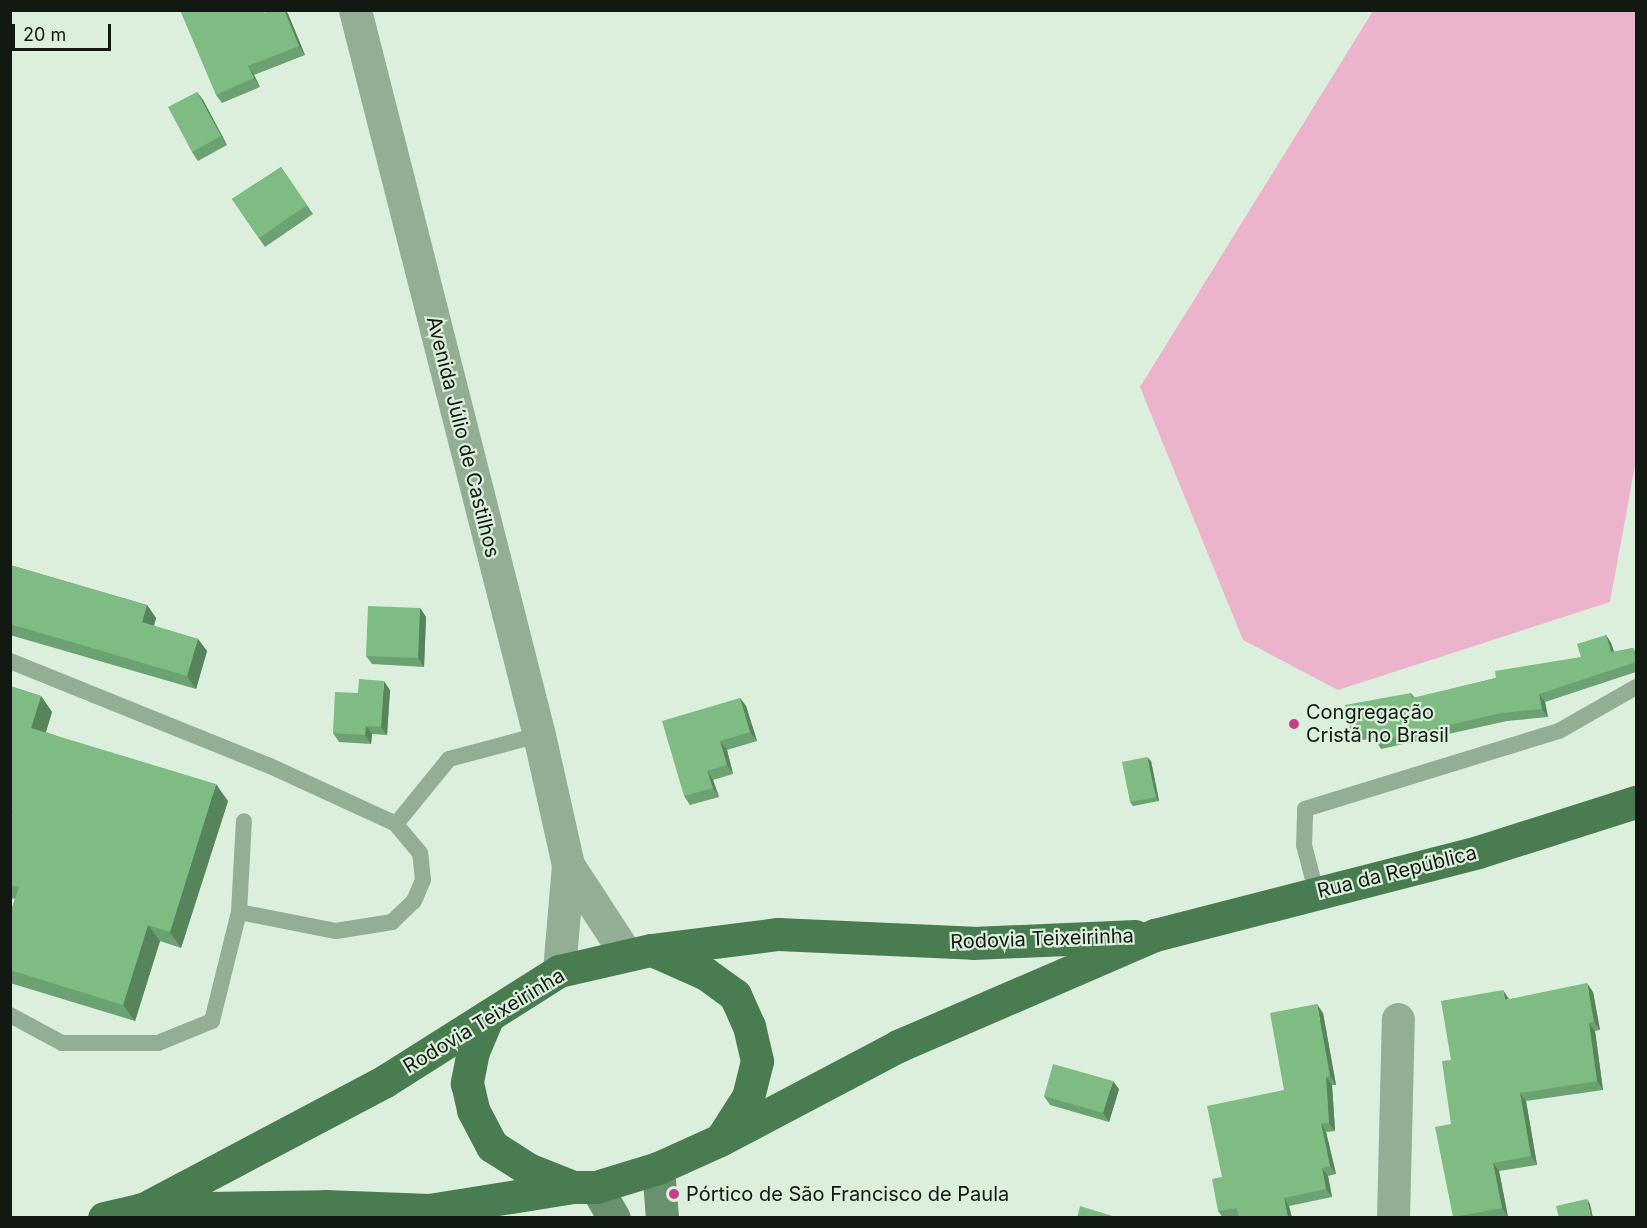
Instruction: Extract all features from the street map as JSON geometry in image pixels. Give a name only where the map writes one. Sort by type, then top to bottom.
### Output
[{"type":"main road","name":"Rua da República","points":[[1155,935],[1316,891],[1478,852],[1636,802]]},
{"type":"main road","name":"Rodovia Teixeirinha","points":[[142,1209],[385,1081],[559,971],[639,952],[778,934],[973,943],[1155,935]]},
{"type":"main road","name":"Rodovia Teixeirinha","points":[[104,1218],[142,1209],[325,1206],[429,1210],[584,1187],[658,1168],[720,1140],[898,1046],[1155,935]]},
{"type":"main road","points":[[639,952],[706,974],[735,995],[749,1026],[756,1061],[748,1097],[720,1140]]},
{"type":"main road","points":[[488,1016],[473,1051],[467,1083],[473,1110],[492,1146],[528,1169],[584,1187],[614,1218]]},
{"type":"main road","points":[[658,1168],[662,1218]]},
{"type":"street","name":"Avenida Júlio de Castilhos","points":[[355,10],[539,735],[568,865],[559,971]]},
{"type":"street","name":"Avenida Júlio de Castilhos","points":[[568,865],[639,952]]},
{"type":"street","points":[[1393,1218],[1398,1019]]},
{"type":"lane","points":[[10,661],[270,766],[396,824],[420,853],[423,880],[414,901],[392,922],[336,931],[239,912]]},
{"type":"lane","points":[[1316,891],[1304,845],[1305,809],[1559,731],[1636,687]]},
{"type":"lane","points":[[396,824],[449,759],[539,735]]},
{"type":"lane","points":[[10,1015],[62,1043],[158,1043],[212,1021],[239,912],[244,821]]},
{"type":"shaded area","points":[[1373,11],[1636,11],[1636,460],[1610,602],[1338,690],[1243,640],[1140,387]]},
{"type":"building","points":[[180,10],[263,10],[264,13],[269,10],[284,10],[299,46],[248,66],[254,78],[216,95]]},
{"type":"building","points":[[197,92],[221,136],[192,152],[168,107]]},
{"type":"building","points":[[281,167],[307,205],[259,238],[232,199]]},
{"type":"building","points":[[10,565],[147,605],[142,622],[198,639],[187,676],[10,624]]},
{"type":"building","points":[[368,606],[420,608],[418,658],[366,656]]},
{"type":"building","points":[[1606,635],[1611,652],[1633,648],[1636,662],[1539,694],[1542,709],[1502,713],[1376,741],[1373,729],[1351,733],[1345,705],[1411,693],[1412,698],[1496,678],[1495,671],[1581,657],[1577,644]]},
{"type":"building","points":[[359,679],[384,681],[381,727],[366,726],[365,735],[333,733],[335,692],[358,693]]},
{"type":"building","points":[[10,686],[41,696],[31,728],[216,784],[170,932],[148,925],[123,1005],[10,970],[10,914],[19,887],[10,885],[10,820],[13,812],[10,811]]},
{"type":"building","points":[[740,698],[750,732],[720,741],[727,765],[707,771],[713,788],[684,796],[662,721]]},
{"type":"building","points":[[1147,757],[1156,797],[1130,802],[1122,762]]},
{"type":"building","points":[[1587,983],[1594,1022],[1589,1023],[1597,1081],[1520,1093],[1531,1156],[1493,1163],[1502,1208],[1453,1217],[1435,1127],[1451,1124],[1442,1061],[1451,1060],[1441,1001],[1503,990],[1505,1000]]},
{"type":"building","points":[[1317,1004],[1330,1076],[1326,1077],[1329,1123],[1321,1123],[1330,1166],[1322,1168],[1326,1189],[1284,1198],[1288,1218],[1239,1218],[1237,1208],[1218,1211],[1212,1179],[1222,1177],[1207,1106],[1284,1090],[1270,1013]]},
{"type":"building","points":[[1053,1064],[1113,1081],[1103,1113],[1044,1096]]},
{"type":"building","points":[[1587,1199],[1591,1218],[1559,1218],[1556,1206]]},
{"type":"building","points":[[1080,1206],[1119,1218],[1077,1218]]},
{"type":"place","name":"Congregação Cristã no Brasil","points":[[1294,724]]},
{"type":"place","name":"Pórtico de São Francisco de Paula","points":[[674,1194]]}]
